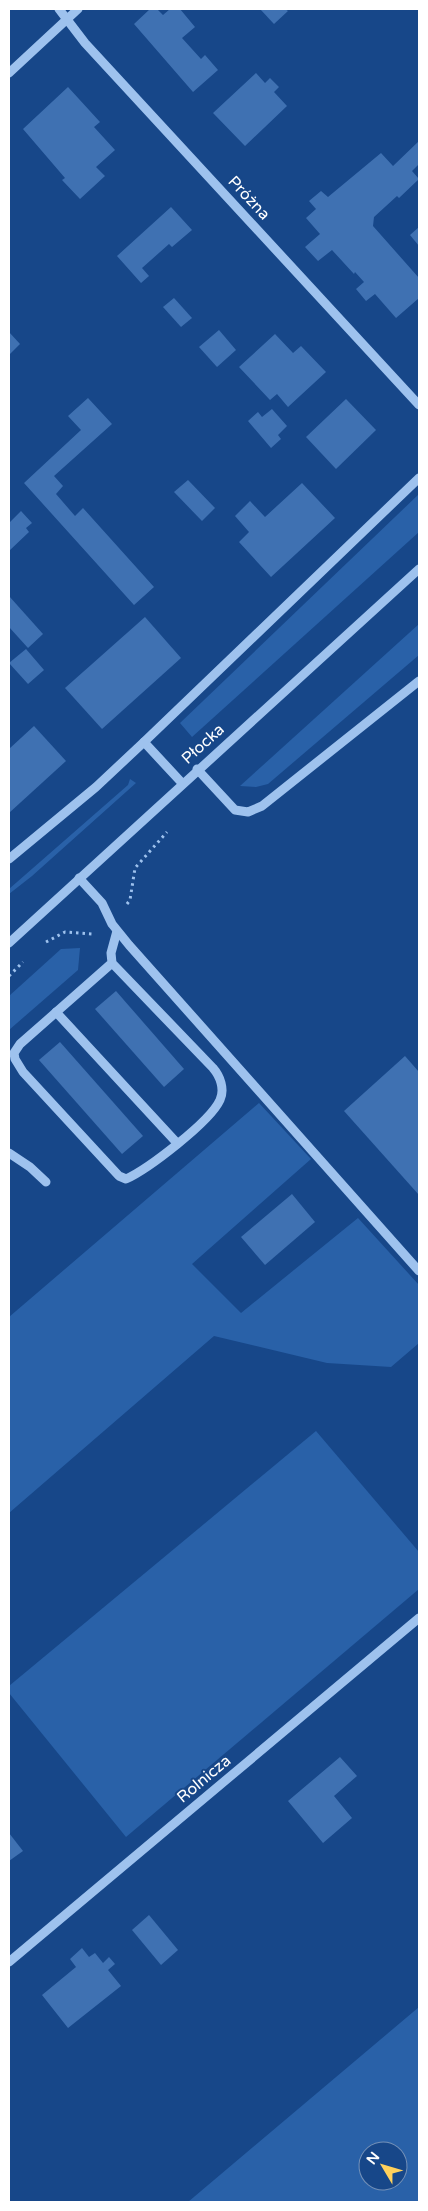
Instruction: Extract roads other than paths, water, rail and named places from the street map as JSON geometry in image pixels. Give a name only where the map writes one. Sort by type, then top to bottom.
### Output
[{"type":"street","name":"Próżna","points":[[59,9],[85,43],[419,405]]},
{"type":"street","points":[[9,72],[78,9]]},
{"type":"street","points":[[9,859],[96,787],[419,478]]},
{"type":"street","name":"Płocka","points":[[9,943],[197,769],[419,568]]},
{"type":"street","points":[[197,769],[235,810],[248,812],[262,806],[419,680]]},
{"type":"street","points":[[144,742],[182,783]]},
{"type":"street","points":[[79,878],[102,903],[117,931],[419,1271]]},
{"type":"street","points":[[112,963],[20,1044],[14,1052],[15,1059],[23,1072],[119,1176],[126,1179],[141,1173],[211,1113],[221,1099],[222,1090],[220,1075],[112,963],[111,953],[117,931]]},
{"type":"street","points":[[56,1012],[177,1143]]},
{"type":"street","points":[[9,1154],[30,1167],[46,1182]]},
{"type":"street","name":"Rolnicza","points":[[9,1962],[419,1618]]}]
